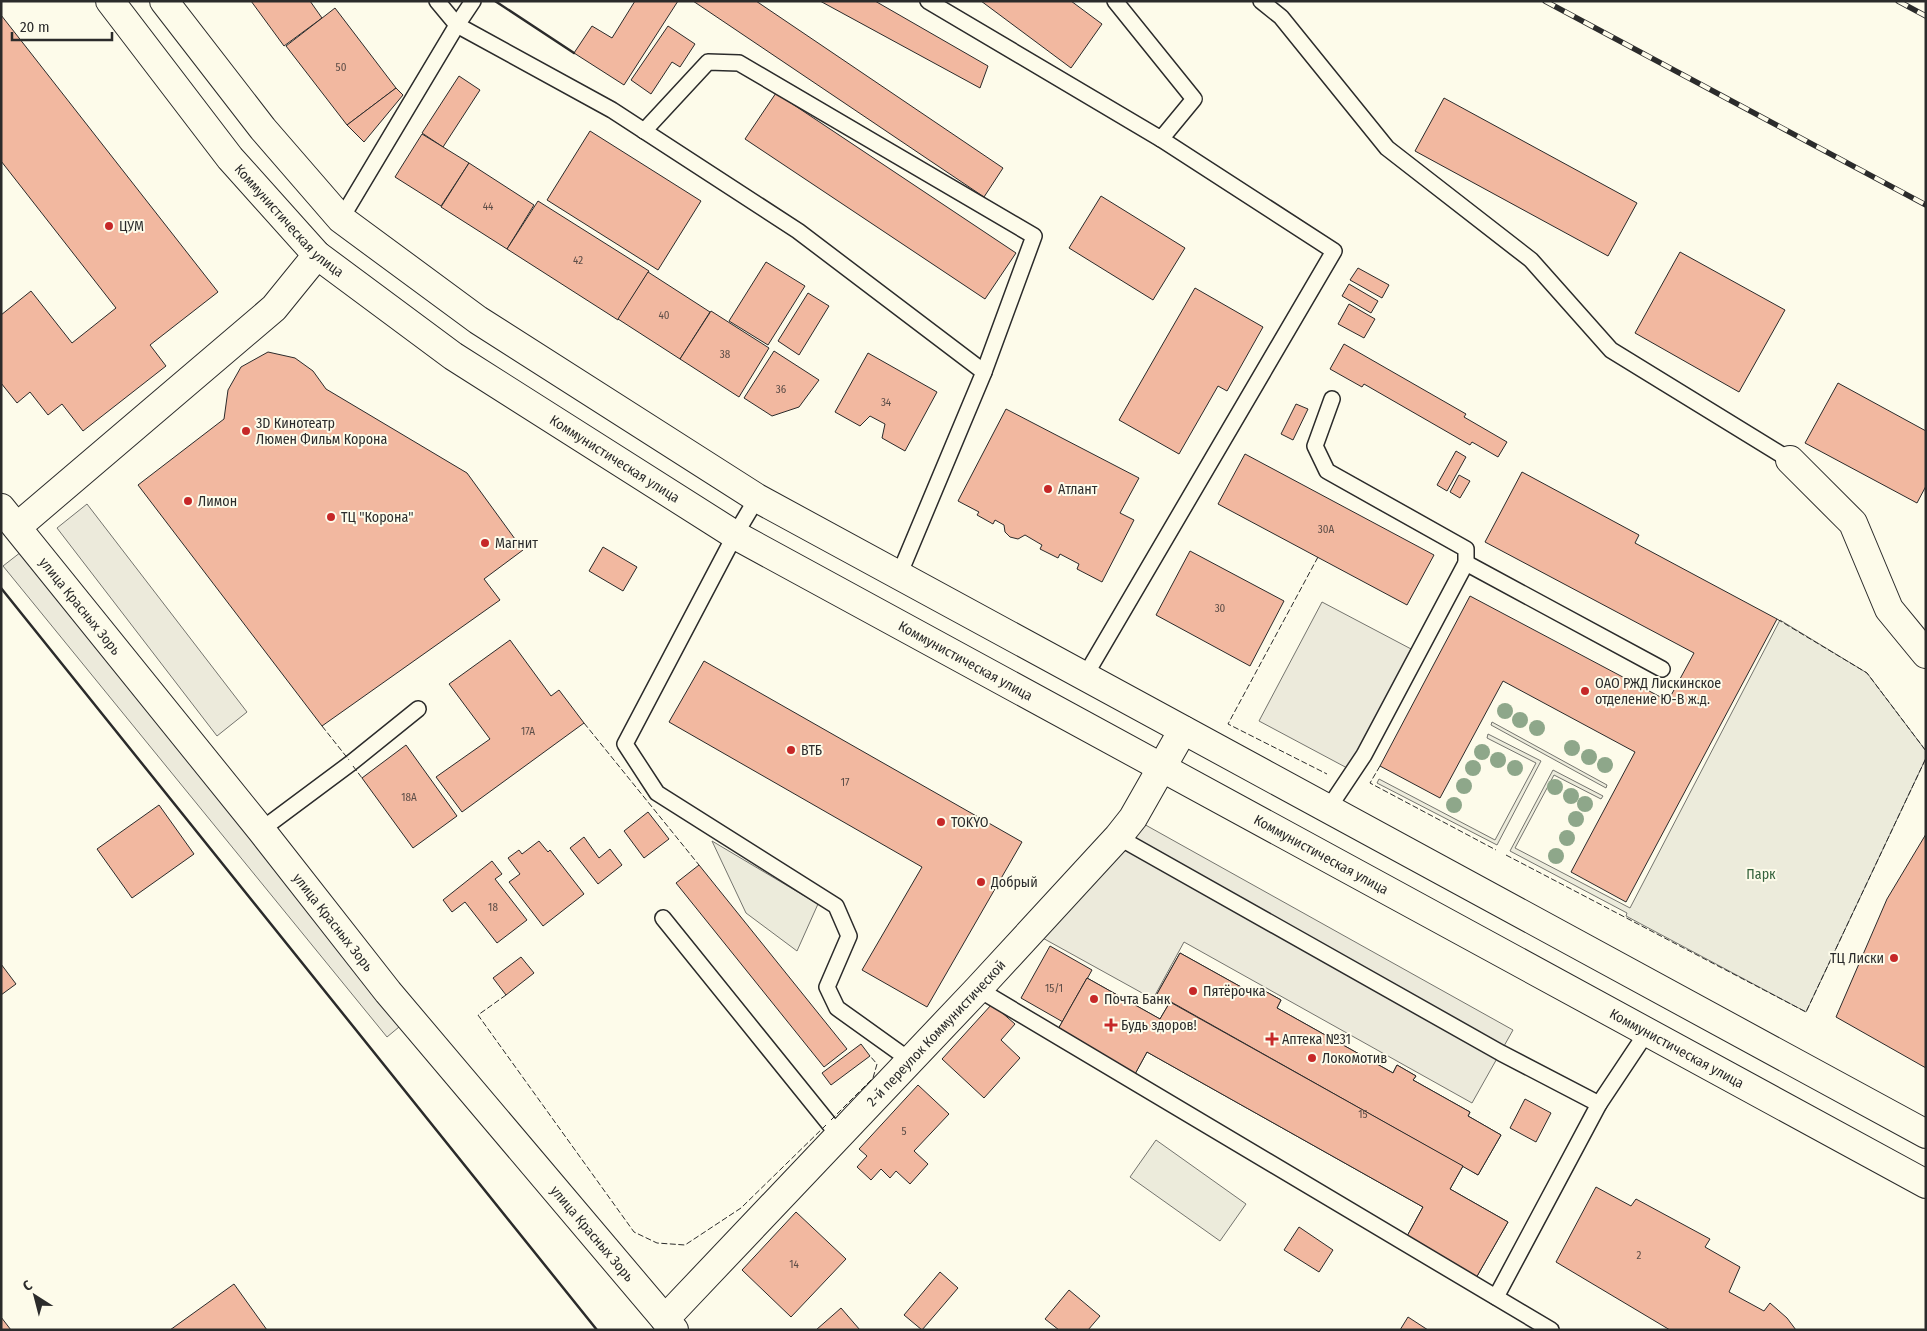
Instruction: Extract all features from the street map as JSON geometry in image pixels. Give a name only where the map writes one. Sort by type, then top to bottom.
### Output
[{"type":"main road","name":"Коммунистическая улица","points":[[110,1],[230,158],[317,255],[453,356],[735,535],[1926,1184]]},
{"type":"main road","points":[[164,1],[263,129],[341,219],[478,320],[757,498],[1926,1134]]},
{"type":"main road","points":[[9,517],[274,308],[317,255]]},
{"type":"main road","points":[[1790,460],[1853,522],[1890,610],[1926,654]]},
{"type":"main road","name":"улица Красных Зорь","points":[[9,517],[261,830],[388,992],[670,1324]]},
{"type":"main road","name":"2-й переулок Коммунистической","points":[[670,1324],[839,1136],[1118,837],[1133,818],[1183,730]]},
{"type":"lane","points":[[437,1],[457,25],[612,110],[798,231],[984,372]]},
{"type":"lane","points":[[341,219],[473,1]]},
{"type":"lane","points":[[928,1],[1161,139],[1334,251],[1085,676]]},
{"type":"lane","points":[[1115,1],[1194,99],[1161,139]]},
{"type":"lane","points":[[1261,1],[1281,17],[1387,148],[1531,260],[1611,350],[1790,460]]},
{"type":"lane","points":[[644,131],[708,62],[739,63],[1034,236],[984,372],[899,575]]},
{"type":"lane","points":[[1328,809],[1364,755],[1466,563],[1466,549],[1328,471],[1316,446],[1332,399]]},
{"type":"lane","points":[[757,498],[735,535],[624,744],[656,793],[836,906],[849,936],[827,988],[837,1008],[911,1061]]},
{"type":"lane","points":[[1466,563],[1662,669]]},
{"type":"lane","points":[[261,830],[351,763],[418,709]]},
{"type":"lane","points":[[1118,837],[1449,1024],[1598,1104]]},
{"type":"lane","points":[[663,918],[839,1136]]},
{"type":"lane","points":[[978,989],[1551,1330]]},
{"type":"lane","points":[[1496,1297],[1598,1104],[1647,1032]]},
{"type":"green space","name":"Парк","points":[[1780,620],[1867,673],[1926,751],[1926,758],[1806,1012],[1626,916],[1627,913],[1510,851],[1553,770],[1603,796],[1601,799],[1554,775],[1515,848],[1630,908]]},
{"type":"green space","points":[[1492,722],[1607,785],[1606,788],[1491,725]]},
{"type":"green space","points":[[1488,734],[1541,761],[1497,845],[1377,783],[1379,779],[1495,840],[1536,763],[1487,738]]},
{"type":"green space","points":[[712,841],[818,904],[797,951],[746,913]]},
{"type":"green space","points":[[1156,1140],[1246,1204],[1220,1241],[1130,1177]]},
{"type":"shaded area","points":[[87,504],[247,712],[217,736],[57,528]]},
{"type":"shaded area","points":[[21,552],[405,1022],[387,1037],[3,566]]},
{"type":"shaded area","points":[[1322,602],[1413,650],[1349,769],[1259,721]]},
{"type":"shaded area","points":[[1133,818],[1513,1030],[1472,1103],[1184,942],[1153,999],[1030,931]]},
{"type":"building","points":[[251,1],[310,1],[322,18],[284,46]]},
{"type":"building","points":[[635,1],[678,1],[624,85],[574,53],[592,26],[612,38]]},
{"type":"building","points":[[693,1],[756,1],[1003,168],[984,197]]},
{"type":"building","points":[[820,1],[875,1],[988,66],[980,88]]},
{"type":"building","points":[[981,1],[1071,1],[1102,24],[1071,68]]},
{"type":"building","points":[[335,8],[396,88],[347,125],[286,46]]},
{"type":"building","name":"ЦУМ","points":[[1,15],[218,292],[150,345],[166,366],[83,431],[62,404],[48,415],[30,392],[17,403],[1,383],[1,315],[31,291],[72,343],[116,308],[1,161]]},
{"type":"building","points":[[668,26],[695,44],[680,67],[672,62],[651,94],[631,80]]},
{"type":"building","points":[[459,76],[480,90],[443,147],[422,133]]},
{"type":"building","points":[[396,88],[403,95],[364,142],[347,125]]},
{"type":"building","points":[[776,93],[1016,253],[985,299],[745,139]]},
{"type":"building","points":[[1444,98],[1637,203],[1608,256],[1415,151]]},
{"type":"building","points":[[590,131],[701,201],[658,270],[547,200]]},
{"type":"building","points":[[422,134],[469,163],[441,206],[395,177]]},
{"type":"building","points":[[469,163],[534,205],[507,249],[441,207]]},
{"type":"building","points":[[1101,196],[1185,248],[1153,300],[1069,248]]},
{"type":"building","points":[[538,201],[649,271],[618,320],[507,249]]},
{"type":"building","points":[[1680,252],[1785,310],[1739,392],[1635,333]]},
{"type":"building","points":[[766,262],[805,286],[768,345],[729,321]]},
{"type":"building","points":[[1358,268],[1389,285],[1382,298],[1350,280]]},
{"type":"building","points":[[648,272],[710,312],[680,359],[618,319]]},
{"type":"building","points":[[1349,284],[1378,301],[1371,313],[1342,296]]},
{"type":"building","points":[[1195,288],[1263,327],[1227,391],[1218,386],[1179,454],[1119,420]]},
{"type":"building","points":[[808,293],[829,306],[799,355],[778,341]]},
{"type":"building","points":[[1349,304],[1375,319],[1364,338],[1338,324]]},
{"type":"building","points":[[711,311],[769,348],[739,397],[680,359]]},
{"type":"building","points":[[1344,344],[1466,414],[1464,417],[1507,442],[1498,457],[1472,442],[1470,445],[1364,384],[1362,387],[1330,369]]},
{"type":"building","points":[[774,351],[819,380],[799,407],[772,416],[744,398]]},
{"type":"building","name":"ТЦ \"Корона\"","points":[[268,352],[295,358],[313,371],[326,389],[467,473],[523,550],[484,579],[500,600],[322,726],[138,485],[224,419],[228,390],[241,367]]},
{"type":"building","points":[[868,353],[937,392],[905,451],[882,438],[885,424],[870,416],[860,426],[835,412]]},
{"type":"building","points":[[1838,383],[1926,431],[1926,486],[1917,503],[1805,443]]},
{"type":"building","points":[[1296,404],[1308,409],[1293,440],[1281,434]]},
{"type":"building","name":"Атлант","points":[[1006,409],[1139,478],[1120,513],[1134,520],[1102,582],[1077,569],[1079,564],[1060,554],[1058,558],[1040,549],[1042,545],[1025,535],[1018,539],[1010,537],[1005,532],[1004,525],[995,520],[993,524],[977,515],[979,512],[958,501]]},
{"type":"building","points":[[1456,451],[1466,457],[1447,491],[1437,485]]},
{"type":"building","points":[[1245,454],[1434,555],[1407,605],[1218,504]]},
{"type":"building","name":"ОАО РЖД Лискинское отделение Ю-В ж.д.","points":[[1522,472],[1639,535],[1635,543],[1777,619],[1626,902],[1571,872],[1635,752],[1503,681],[1440,798],[1380,766],[1470,596],[1668,701],[1694,653],[1485,542]]},
{"type":"building","points":[[1459,475],[1470,481],[1460,498],[1450,492]]},
{"type":"building","points":[[603,547],[637,567],[623,591],[589,571]]},
{"type":"building","points":[[1190,551],[1284,601],[1250,666],[1156,615]]},
{"type":"building","points":[[510,640],[551,696],[559,690],[584,723],[462,812],[436,777],[490,739],[449,684]]},
{"type":"building","points":[[704,661],[1022,842],[927,1007],[862,970],[922,867],[669,722]]},
{"type":"building","points":[[406,745],[457,816],[413,848],[362,778]]},
{"type":"building","points":[[159,805],[194,854],[132,898],[97,849]]},
{"type":"building","points":[[648,812],[669,839],[644,858],[624,831]]},
{"type":"building","name":"ТЦ Лиски","points":[[1926,834],[1926,1068],[1836,1017],[1887,899]]},
{"type":"building","points":[[584,837],[599,858],[610,849],[622,865],[598,884],[570,848]]},
{"type":"building","points":[[539,841],[548,852],[550,850],[584,894],[543,926],[509,882],[520,874],[508,858],[519,850],[522,854]]},
{"type":"building","points":[[492,861],[502,874],[495,879],[527,920],[497,943],[465,902],[452,912],[443,900]]},
{"type":"building","points":[[699,865],[847,1049],[824,1067],[676,883]]},
{"type":"building","points":[[1050,946],[1092,970],[1063,1022],[1021,998]]},
{"type":"building","points":[[1180,953],[1259,997],[1263,990],[1281,1000],[1277,1008],[1393,1073],[1397,1065],[1416,1076],[1413,1080],[1470,1112],[1468,1116],[1501,1135],[1478,1175],[1463,1166],[1450,1189],[1508,1222],[1476,1278],[1406,1238],[1423,1207],[1147,1052],[1135,1074],[1057,1031],[1087,978],[1160,1019],[1170,1002],[1157,994]]},
{"type":"building","points":[[1180,953],[1259,997],[1263,990],[1281,1000],[1277,1008],[1393,1073],[1397,1065],[1416,1076],[1413,1080],[1470,1112],[1468,1116],[1501,1135],[1478,1175],[1157,994]]},
{"type":"building","points":[[521,957],[534,973],[506,995],[493,978]]},
{"type":"building","points":[[1,964],[16,984],[1,995]]},
{"type":"building","points":[[1087,978],[1160,1019],[1170,1002],[1463,1166],[1450,1189],[1508,1222],[1476,1278],[1406,1238],[1423,1207],[1147,1052],[1135,1074],[1057,1031]]},
{"type":"building","points":[[992,1004],[1015,1024],[1001,1040],[1020,1058],[984,1098],[942,1059]]},
{"type":"building","points":[[861,1044],[870,1056],[831,1085],[822,1073]]},
{"type":"building","points":[[918,1085],[949,1114],[914,1151],[928,1164],[910,1184],[896,1171],[890,1178],[881,1169],[871,1180],[857,1167],[867,1156],[859,1149]]},
{"type":"building","points":[[1525,1099],[1551,1113],[1536,1142],[1510,1128]]},
{"type":"building","points":[[1596,1187],[1631,1206],[1636,1199],[1710,1239],[1705,1247],[1740,1267],[1729,1292],[1764,1311],[1770,1303],[1787,1318],[1796,1330],[1670,1330],[1556,1262]]},
{"type":"building","points":[[796,1212],[846,1259],[791,1317],[742,1270]]},
{"type":"building","points":[[1299,1227],[1333,1250],[1319,1272],[1284,1250]]},
{"type":"building","points":[[940,1272],[958,1288],[922,1330],[904,1315]]},
{"type":"building","points":[[234,1284],[267,1330],[170,1330]]},
{"type":"building","points":[[1069,1290],[1100,1316],[1088,1330],[1059,1330],[1045,1319]]},
{"type":"building","points":[[841,1308],[860,1330],[816,1330]]},
{"type":"building","points":[[1,1317],[11,1330],[1,1330]]},
{"type":"building","points":[[1408,1317],[1428,1330],[1400,1330]]},
{"type":"railway","points":[[1545,1],[1926,205]]},
{"type":"railway","points":[[1898,1],[1926,16]]},
{"type":"fence","points":[[1318,557],[1228,724],[1327,774]]},
{"type":"fence","points":[[1777,619],[1867,673],[1926,751]]},
{"type":"fence","points":[[584,723],[699,865]]},
{"type":"fence","points":[[322,726],[349,760]]},
{"type":"fence","points":[[1506,855],[1806,1012],[1926,758]]},
{"type":"fence","points":[[353,766],[362,778]]},
{"type":"fence","points":[[1380,766],[1370,783],[1496,850]]},
{"type":"fence","points":[[506,995],[478,1015],[634,1232],[657,1243],[685,1245],[741,1208],[826,1125]]},
{"type":"fence","points":[[831,1120],[873,1078],[877,1064],[870,1056]]},
{"type":"wall","points":[[495,1],[574,53]]},
{"type":"wall","points":[[1,588],[597,1330]]},
{"type":"place","name":"ЦУМ","points":[[109,226]]},
{"type":"place","name":"3D Кинотеатр Люмен Фильм Корона","points":[[246,431]]},
{"type":"place","name":"Атлант","points":[[1048,489]]},
{"type":"place","name":"Лимон","points":[[188,501]]},
{"type":"place","name":"ТЦ \"Корона\"","points":[[331,517]]},
{"type":"place","name":"Магнит","points":[[485,543]]},
{"type":"place","name":"ОАО РЖД Лискинское отделение Ю-В ж.д.","points":[[1585,691]]},
{"type":"place","name":"ВТБ","points":[[791,750]]},
{"type":"place","name":"TOKYO","points":[[941,822]]},
{"type":"place","name":"Добрый","points":[[981,882]]},
{"type":"place","name":"ТЦ Лиски","points":[[1894,958]]},
{"type":"place","name":"Пятёрочка","points":[[1193,991]]},
{"type":"place","name":"Почта Банк","points":[[1094,999]]},
{"type":"place","name":"Будь здоров!","points":[[1111,1025]]},
{"type":"place","name":"Аптека №31","points":[[1272,1039]]},
{"type":"place","name":"Локомотив","points":[[1312,1058]]}]
